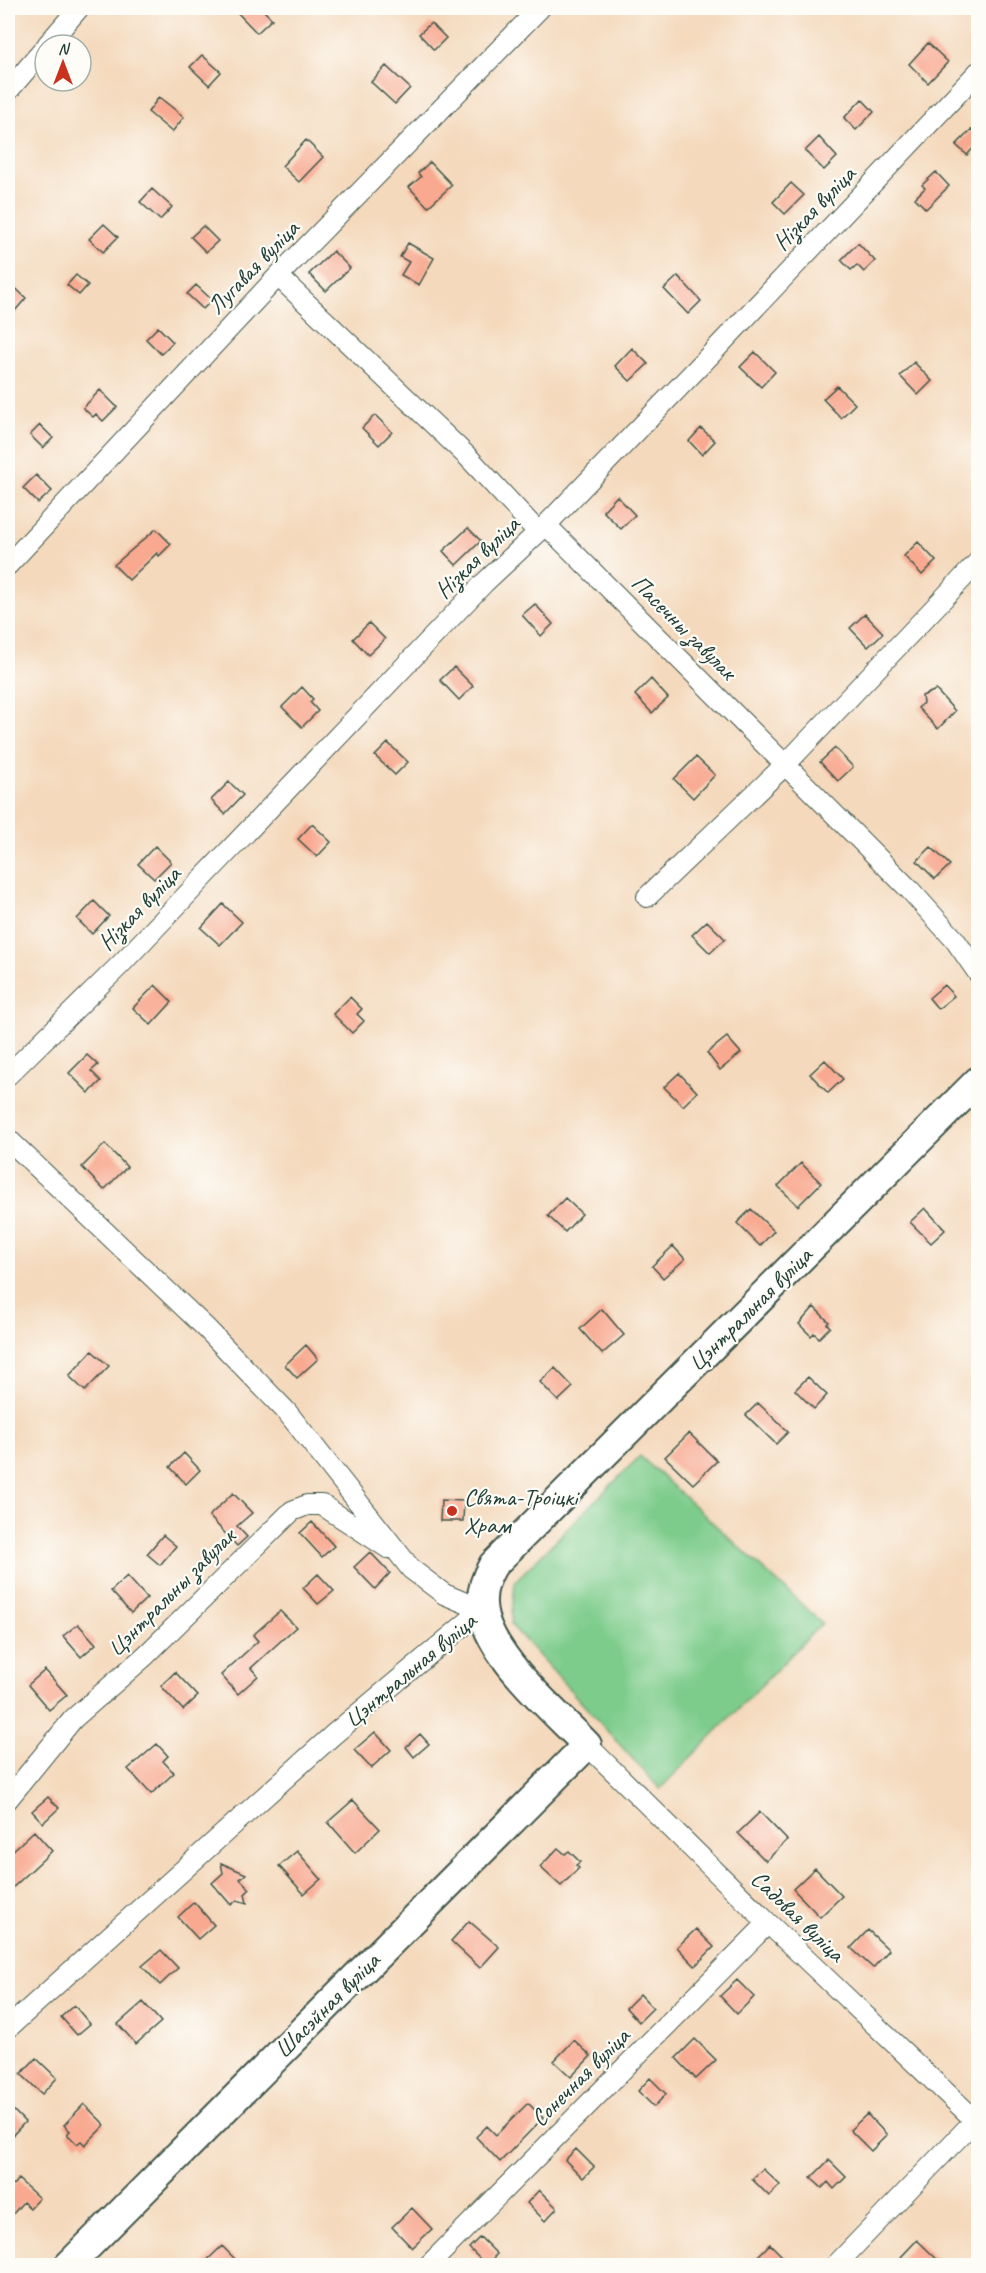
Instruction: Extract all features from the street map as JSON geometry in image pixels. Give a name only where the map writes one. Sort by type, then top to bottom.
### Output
[{"type":"main road","name":"Цэнтральная вуліца","points":[[482,1610],[486,1580],[499,1558],[978,1081]]},
{"type":"main road","points":[[482,1610],[489,1630],[506,1658],[587,1745]]},
{"type":"main road","name":"Шасэйная вуліца","points":[[68,2265],[587,1745]]},
{"type":"street","points":[[57,33],[79,8]]},
{"type":"street","name":"Лугавая вуліца","points":[[8,565],[278,276],[540,8]]},
{"type":"street","points":[[8,91],[33,61]]},
{"type":"street","name":"Нізкая вуліца","points":[[8,1075],[120,965],[484,583],[542,529],[978,72]]},
{"type":"street","name":"Пасечны завулак","points":[[278,276],[786,764],[910,890],[955,940],[978,972]]},
{"type":"street","points":[[647,897],[786,764],[978,561]]},
{"type":"street","points":[[8,1139],[206,1328],[287,1412],[396,1552],[433,1588],[457,1601],[482,1610]]},
{"type":"street","name":"Цэнтральны завулак","points":[[8,1799],[73,1719],[145,1656],[292,1511],[307,1505],[322,1505],[368,1538],[396,1552]]},
{"type":"street","name":"Цэнтральная вуліца","points":[[8,2028],[334,1734],[482,1610]]},
{"type":"street","name":"Садовая вуліца","points":[[587,1745],[768,1923],[978,2120],[835,2265]]},
{"type":"street","name":"Сонечная вуліца","points":[[428,2265],[768,1923]]},
{"type":"green space","points":[[640,1456],[822,1623],[660,1789],[511,1625],[515,1581]]},
{"type":"building","points":[[233,8],[261,8],[272,19],[257,33]]},
{"type":"building","points":[[431,23],[446,38],[434,50],[419,34]]},
{"type":"building","points":[[928,43],[948,62],[928,83],[909,64]]},
{"type":"building","points":[[202,55],[221,72],[209,85],[190,67]]},
{"type":"building","points":[[386,66],[410,88],[395,104],[371,82]]},
{"type":"building","points":[[159,97],[184,117],[172,132],[148,112]]},
{"type":"building","points":[[862,99],[874,112],[856,130],[844,118]]},
{"type":"building","points":[[972,129],[978,135],[978,143],[967,155],[956,145]]},
{"type":"building","points":[[819,137],[837,157],[824,170],[805,151]]},
{"type":"building","points":[[306,140],[323,157],[299,182],[282,166]]},
{"type":"building","points":[[430,162],[452,185],[428,207],[409,187],[421,177],[418,173]]},
{"type":"building","points":[[936,172],[949,186],[926,209],[915,198],[925,188],[922,185]]},
{"type":"building","points":[[791,183],[804,195],[785,214],[773,202]]},
{"type":"building","points":[[152,189],[172,207],[160,220],[140,202]]},
{"type":"building","points":[[104,224],[118,237],[103,252],[89,239]]},
{"type":"building","points":[[203,226],[218,241],[206,252],[191,237]]},
{"type":"building","points":[[408,243],[434,258],[419,285],[401,275],[409,262],[400,257]]},
{"type":"building","points":[[858,243],[875,261],[864,272],[857,265],[851,270],[841,260]]},
{"type":"building","points":[[333,251],[350,268],[326,291],[309,274]]},
{"type":"building","points":[[76,275],[88,285],[79,295],[67,285]]},
{"type":"building","points":[[678,276],[701,301],[688,314],[664,289]]},
{"type":"building","points":[[8,281],[26,298],[8,319]]},
{"type":"building","points":[[196,285],[212,300],[203,309],[187,294]]},
{"type":"building","points":[[158,327],[173,342],[161,354],[146,339]]},
{"type":"building","points":[[632,348],[648,364],[630,381],[615,366]]},
{"type":"building","points":[[755,352],[775,372],[761,387],[740,367]]},
{"type":"building","points":[[914,362],[932,381],[918,395],[900,376]]},
{"type":"building","points":[[837,386],[855,404],[841,418],[823,399]]},
{"type":"building","points":[[100,390],[117,407],[103,421],[96,414],[93,417],[83,408]]},
{"type":"building","points":[[375,415],[392,432],[379,445],[362,428]]},
{"type":"building","points":[[40,425],[53,438],[43,448],[30,435]]},
{"type":"building","points":[[701,428],[715,441],[702,455],[689,441]]},
{"type":"building","points":[[36,475],[52,491],[38,503],[23,488]]},
{"type":"building","points":[[617,496],[635,515],[621,529],[603,511]]},
{"type":"building","points":[[468,528],[481,541],[456,565],[443,551]]},
{"type":"building","points":[[156,529],[171,544],[159,556],[157,553],[129,580],[114,565]]},
{"type":"building","points":[[918,542],[936,561],[922,575],[904,556]]},
{"type":"building","points":[[535,604],[553,624],[541,636],[522,615]]},
{"type":"building","points":[[865,614],[883,633],[868,647],[850,628]]},
{"type":"building","points":[[369,623],[385,639],[368,655],[353,639]]},
{"type":"building","points":[[454,667],[473,686],[459,700],[440,680]]},
{"type":"building","points":[[651,679],[668,698],[652,713],[635,695]]},
{"type":"building","points":[[302,687],[313,699],[310,702],[318,711],[302,727],[282,707]]},
{"type":"building","points":[[936,690],[955,711],[938,729],[918,708],[923,703],[922,696]]},
{"type":"building","points":[[388,743],[408,762],[395,775],[375,756]]},
{"type":"building","points":[[835,748],[853,767],[838,781],[820,762]]},
{"type":"building","points":[[696,757],[715,775],[693,798],[674,779]]},
{"type":"building","points":[[229,782],[243,795],[225,814],[211,800]]},
{"type":"building","points":[[312,824],[331,842],[317,857],[298,839]]},
{"type":"building","points":[[155,846],[171,862],[154,879],[138,864]]},
{"type":"building","points":[[931,847],[950,865],[935,879],[917,861]]},
{"type":"building","points":[[94,901],[109,916],[92,934],[77,919]]},
{"type":"building","points":[[223,904],[242,922],[220,945],[201,928]]},
{"type":"building","points":[[707,921],[725,939],[710,953],[692,935]]},
{"type":"building","points":[[155,985],[172,1002],[151,1025],[133,1008]]},
{"type":"building","points":[[944,985],[954,996],[938,1009],[929,998]]},
{"type":"building","points":[[350,997],[362,1009],[357,1014],[364,1021],[352,1033],[333,1014]]},
{"type":"building","points":[[727,1037],[741,1053],[720,1070],[707,1053]]},
{"type":"building","points":[[87,1055],[98,1065],[91,1071],[101,1081],[89,1093],[69,1073]]},
{"type":"building","points":[[825,1060],[843,1079],[828,1093],[810,1074]]},
{"type":"building","points":[[679,1073],[697,1092],[683,1106],[664,1087]]},
{"type":"building","points":[[105,1144],[127,1167],[104,1190],[82,1167]]},
{"type":"building","points":[[801,1163],[821,1183],[798,1206],[778,1186]]},
{"type":"building","points":[[565,1198],[582,1214],[565,1232],[548,1216]]},
{"type":"building","points":[[925,1208],[945,1230],[931,1243],[910,1222]]},
{"type":"building","points":[[751,1209],[774,1231],[760,1246],[737,1223]]},
{"type":"building","points":[[673,1246],[685,1259],[663,1278],[652,1266]]},
{"type":"building","points":[[814,1307],[829,1322],[827,1324],[830,1327],[819,1338],[814,1333],[811,1336],[799,1324]]},
{"type":"building","points":[[602,1309],[624,1335],[602,1354],[580,1329]]},
{"type":"building","points":[[306,1345],[318,1359],[297,1378],[285,1365]]},
{"type":"building","points":[[92,1351],[109,1366],[85,1391],[69,1376]]},
{"type":"building","points":[[555,1368],[573,1387],[558,1401],[540,1382]]},
{"type":"building","points":[[808,1377],[827,1395],[814,1409],[795,1390]]},
{"type":"building","points":[[758,1403],[788,1432],[776,1444],[746,1415]]},
{"type":"building","points":[[689,1433],[717,1461],[693,1484],[665,1457]]},
{"type":"building","points":[[184,1453],[200,1470],[186,1484],[170,1467]]},
{"type":"building","points":[[233,1493],[252,1513],[237,1526],[247,1537],[237,1546],[209,1516]]},
{"type":"building","name":"Свята-Троіцкі Храм","points":[[441,1500],[464,1501],[463,1521],[440,1521]]},
{"type":"building","points":[[312,1522],[334,1546],[322,1557],[300,1533]]},
{"type":"building","points":[[163,1535],[176,1546],[160,1565],[147,1554]]},
{"type":"building","points":[[370,1552],[390,1573],[375,1589],[354,1567]]},
{"type":"building","points":[[318,1574],[334,1591],[318,1604],[303,1588]]},
{"type":"building","points":[[127,1576],[147,1598],[131,1613],[111,1591]]},
{"type":"building","points":[[280,1611],[296,1627],[251,1668],[258,1676],[238,1694],[221,1675],[258,1641],[253,1635]]},
{"type":"building","points":[[78,1624],[96,1644],[81,1657],[63,1636]]},
{"type":"building","points":[[45,1670],[67,1695],[49,1710],[28,1685]]},
{"type":"building","points":[[175,1672],[198,1696],[183,1710],[161,1686]]},
{"type":"building","points":[[375,1732],[391,1750],[371,1768],[354,1750]]},
{"type":"building","points":[[420,1734],[429,1744],[414,1757],[406,1747]]},
{"type":"building","points":[[157,1744],[168,1756],[163,1761],[174,1773],[151,1794],[128,1769]]},
{"type":"building","points":[[48,1797],[59,1808],[43,1823],[32,1811]]},
{"type":"building","points":[[353,1800],[380,1829],[355,1853],[328,1822]]},
{"type":"building","points":[[760,1812],[787,1840],[766,1861],[738,1833]]},
{"type":"building","points":[[34,1831],[52,1851],[8,1892],[8,1855]]},
{"type":"building","points":[[558,1848],[565,1854],[569,1851],[580,1862],[576,1865],[579,1868],[561,1886],[540,1867]]},
{"type":"building","points":[[297,1851],[321,1879],[304,1894],[279,1866]]},
{"type":"building","points":[[221,1863],[246,1874],[240,1879],[250,1889],[245,1894],[247,1903],[237,1900],[231,1905],[212,1883],[223,1873]]},
{"type":"building","points":[[815,1868],[842,1896],[820,1917],[793,1889]]},
{"type":"building","points":[[194,1902],[214,1925],[198,1939],[178,1917]]},
{"type":"building","points":[[469,1921],[499,1947],[480,1968],[451,1941]]},
{"type":"building","points":[[696,1929],[714,1947],[695,1966],[677,1947]]},
{"type":"building","points":[[868,1930],[889,1950],[873,1968],[851,1948]]},
{"type":"building","points":[[161,1950],[178,1968],[160,1985],[142,1966]]},
{"type":"building","points":[[737,1980],[754,1997],[737,2014],[720,1996]]},
{"type":"building","points":[[640,1994],[653,2008],[639,2022],[626,2008]]},
{"type":"building","points":[[143,2002],[161,2022],[136,2044],[118,2024]]},
{"type":"building","points":[[74,2005],[90,2024],[77,2035],[61,2017]]},
{"type":"building","points":[[695,2039],[716,2060],[696,2079],[676,2058]]},
{"type":"building","points":[[574,2040],[591,2056],[571,2077],[554,2061]]},
{"type":"building","points":[[36,2058],[57,2078],[42,2094],[21,2074]]},
{"type":"building","points":[[650,2078],[666,2094],[654,2107],[638,2091]]},
{"type":"building","points":[[528,2103],[543,2118],[500,2162],[476,2137],[487,2126],[496,2135]]},
{"type":"building","points":[[84,2104],[105,2125],[85,2145],[81,2141],[77,2144],[67,2134],[70,2131],[64,2125]]},
{"type":"building","points":[[8,2105],[25,2122],[8,2140]]},
{"type":"building","points":[[867,2114],[887,2135],[871,2151],[850,2130]]},
{"type":"building","points":[[576,2149],[594,2167],[583,2178],[565,2160]]},
{"type":"building","points":[[829,2160],[846,2177],[834,2189],[828,2182],[822,2188],[811,2178]]},
{"type":"building","points":[[763,2169],[780,2185],[769,2196],[752,2179]]},
{"type":"building","points":[[18,2179],[39,2198],[30,2208],[23,2202],[8,2220],[8,2191]]},
{"type":"building","points":[[539,2190],[557,2208],[545,2221],[527,2203]]},
{"type":"building","points":[[412,2208],[432,2229],[412,2248],[392,2227]]},
{"type":"building","points":[[480,2237],[497,2254],[486,2265],[469,2248]]},
{"type":"building","points":[[917,2240],[943,2265],[910,2265],[901,2257]]},
{"type":"building","points":[[770,2244],[791,2265],[766,2265],[757,2257]]},
{"type":"building","points":[[222,2246],[241,2265],[202,2265]]},
{"type":"place","name":"Свята-Троіцкі Храм","points":[[452,1511]]}]
